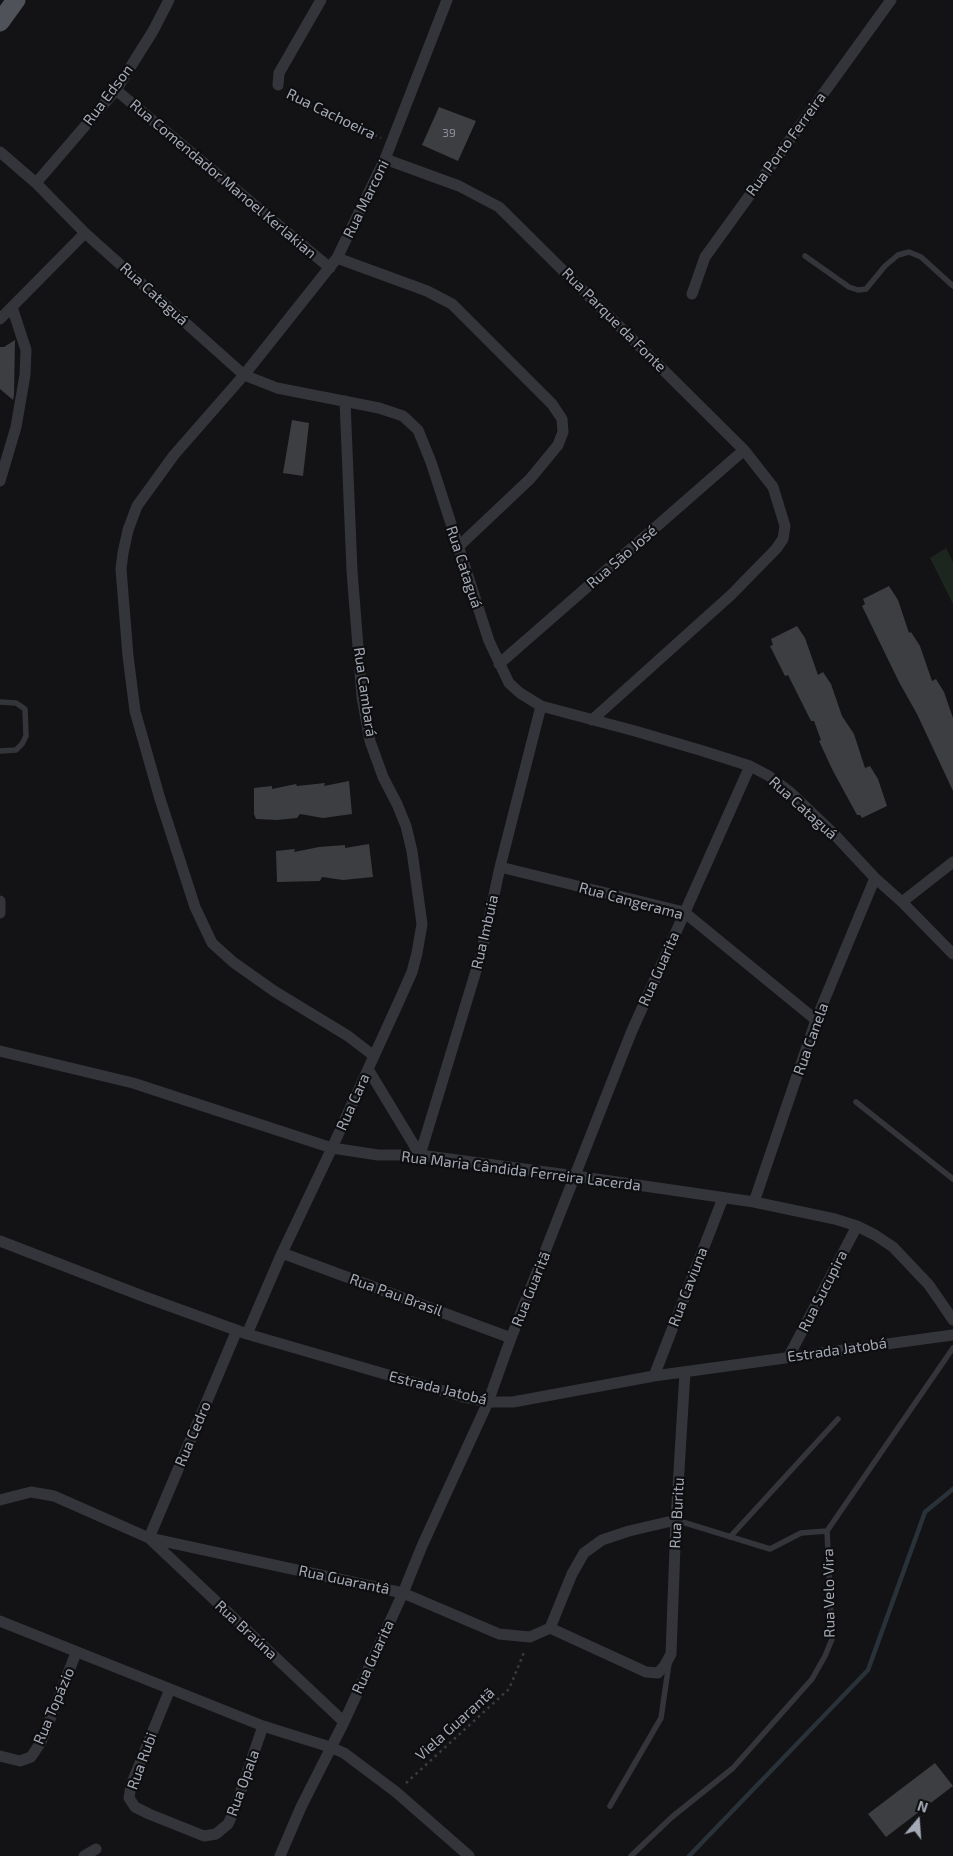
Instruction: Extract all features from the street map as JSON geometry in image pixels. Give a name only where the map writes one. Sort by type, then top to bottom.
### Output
[{"type":"main road","points":[[0,22],[16,0]]},
{"type":"street","name":"Rua Edson","points":[[36,183],[116,90],[153,31],[169,0]]},
{"type":"street","name":"Rua Cachoeira","points":[[278,85],[279,72],[321,0]]},
{"type":"street","name":"Rua Marconi","points":[[374,1056],[348,1036],[274,991],[233,962],[212,943],[195,907],[160,799],[135,711],[128,656],[121,569],[128,530],[137,506],[174,455],[244,375],[337,258],[385,159],[447,0]]},
{"type":"street","name":"Rua Porto Ferreira","points":[[692,294],[705,257],[891,0]]},
{"type":"street","name":"Rua Comendador Manoel Kerlakian","points":[[116,90],[330,268]]},
{"type":"street","name":"Rua Cataguá","points":[[0,152],[36,183],[85,233],[244,375],[277,388],[379,408],[403,416],[418,430],[431,462],[482,623],[509,683],[541,706],[635,730],[750,766],[769,776],[790,792],[953,954]]},
{"type":"street","name":"Rua Parque da Fonte","points":[[385,159],[459,186],[499,207],[744,450],[773,487],[785,526],[783,539],[776,549],[731,594],[592,720]]},
{"type":"street","points":[[0,319],[85,233]]},
{"type":"street","name":"Rua Comendador Manoel Kerlakian","points":[[337,258],[427,291],[452,304],[552,404],[562,420],[562,432],[558,445],[553,452],[530,479],[457,548]]},
{"type":"street","points":[[0,480],[16,428],[25,375],[26,350],[12,307]]},
{"type":"street","name":"Rua Cambará","points":[[345,401],[352,571],[362,697],[370,741],[383,777],[406,826],[412,851],[422,924],[412,972],[374,1056]]},
{"type":"street","name":"Rua São José","points":[[499,664],[744,450]]},
{"type":"street","name":"Rua Imbuia","points":[[420,1155],[482,951],[500,867],[541,706]]},
{"type":"street","name":"Rua Guarita","points":[[576,1176],[631,1033],[750,766]]},
{"type":"street","points":[[902,902],[953,862]]},
{"type":"street","name":"Rua Cangerama","points":[[500,867],[684,912],[816,1020]]},
{"type":"street","name":"Rua Canela","points":[[754,1202],[816,1020],[875,878]]},
{"type":"street","points":[[0,901],[0,913]]},
{"type":"street","name":"Rua Maria Cândida Ferreira Lacerda","points":[[0,1051],[133,1083],[332,1148],[378,1155],[420,1155],[576,1176],[754,1202],[820,1214],[857,1226],[893,1247],[929,1285],[953,1320]]},
{"type":"street","name":"Rua Cara","points":[[332,1148],[374,1056]]},
{"type":"street","points":[[368,1069],[420,1155]]},
{"type":"street","name":"Rua Cedro","points":[[149,1538],[242,1332],[332,1148]]},
{"type":"street","name":"Rua Guaritã","points":[[488,1402],[511,1338],[576,1176]]},
{"type":"street","name":"Rua Caviuna","points":[[654,1376],[723,1198]]},
{"type":"street","name":"Rua Sucupira","points":[[789,1356],[857,1226]]},
{"type":"street","name":"Estrada Jatobá","points":[[0,1241],[242,1332],[464,1397],[488,1402],[513,1402],[654,1376],[953,1334]]},
{"type":"street","name":"Rua Pau Brasil","points":[[282,1252],[511,1338]]},
{"type":"street","name":"Rua Buritu","points":[[671,1654],[676,1520],[685,1372]]},
{"type":"street","name":"Rua Guarita","points":[[280,1856],[301,1807],[344,1722],[488,1402]]},
{"type":"street","name":"Rua Guarantâ","points":[[0,1500],[31,1492],[54,1496],[149,1538],[403,1592],[499,1634],[530,1637],[550,1628]]},
{"type":"street","points":[[671,1654],[658,1673],[646,1672],[550,1628],[565,1590],[584,1553],[602,1540],[629,1531],[676,1520]]},
{"type":"street","name":"Rua Braúna","points":[[149,1538],[344,1722]]},
{"type":"street","points":[[0,1621],[76,1653],[263,1726],[330,1747],[360,1764],[396,1792],[469,1856]]},
{"type":"street","name":"Rua Topázio","points":[[0,1756],[20,1762],[31,1757],[41,1742],[76,1653]]},
{"type":"street","name":"Rua Rubi","points":[[170,1689],[132,1785],[129,1798],[135,1807],[149,1814],[204,1836],[216,1834]]},
{"type":"street","name":"Rua Opala","points":[[216,1834],[228,1824],[234,1811],[263,1726]]},
{"type":"street","points":[[84,1856],[96,1849]]},
{"type":"lane","points":[[805,256],[850,287],[858,290],[866,289],[885,266],[898,255],[909,252],[921,256],[953,286]]},
{"type":"lane","points":[[0,702],[16,703],[25,709],[26,736],[16,750],[0,751]]},
{"type":"lane","points":[[856,1102],[953,1179]]},
{"type":"lane","name":"Rua Velo Vira","points":[[631,1856],[672,1817],[733,1768],[812,1679],[832,1639],[827,1531],[953,1348]]},
{"type":"lane","points":[[730,1537],[838,1419]]},
{"type":"lane","points":[[676,1520],[770,1549],[801,1533],[827,1531]]},
{"type":"lane","points":[[610,1806],[661,1718],[671,1654]]},
{"type":"path","name":"Rua Cachoeira","points":[[278,85],[284,93],[391,143]]},
{"type":"path","name":"Viela Guarantã","points":[[396,1792],[509,1689],[530,1637]]},
{"type":"shaded area","points":[[946,548],[953,562],[953,604],[930,558]]},
{"type":"building","points":[[439,107],[476,121],[458,161],[422,145]]},
{"type":"building","points":[[15,340],[13,400],[0,389],[0,347],[4,347]]},
{"type":"building","points":[[292,420],[309,423],[303,476],[283,473]]},
{"type":"building","points":[[889,586],[898,600],[909,633],[911,632],[920,646],[932,681],[936,679],[944,692],[953,718],[953,791],[917,714],[899,682],[862,606],[865,604],[863,599]]},
{"type":"building","points":[[797,626],[805,638],[818,675],[823,672],[831,684],[842,716],[854,734],[865,768],[870,766],[878,779],[887,806],[862,818],[860,815],[857,815],[833,771],[819,741],[821,740],[814,721],[811,721],[788,675],[785,676],[770,646],[773,645],[771,639]]},
{"type":"building","points":[[349,781],[352,814],[323,818],[300,814],[297,818],[277,820],[256,819],[254,814],[254,788],[272,786],[272,789],[296,784],[297,786],[325,783],[324,786]]},
{"type":"building","points":[[369,844],[373,877],[343,880],[322,877],[320,881],[277,882],[276,851],[295,849],[294,852],[319,847],[345,845],[345,848]]},
{"type":"building","points":[[935,1763],[953,1786],[886,1837],[868,1814]]},
{"type":"waterway","points":[[689,1856],[868,1670],[925,1512],[953,1489]]}]
